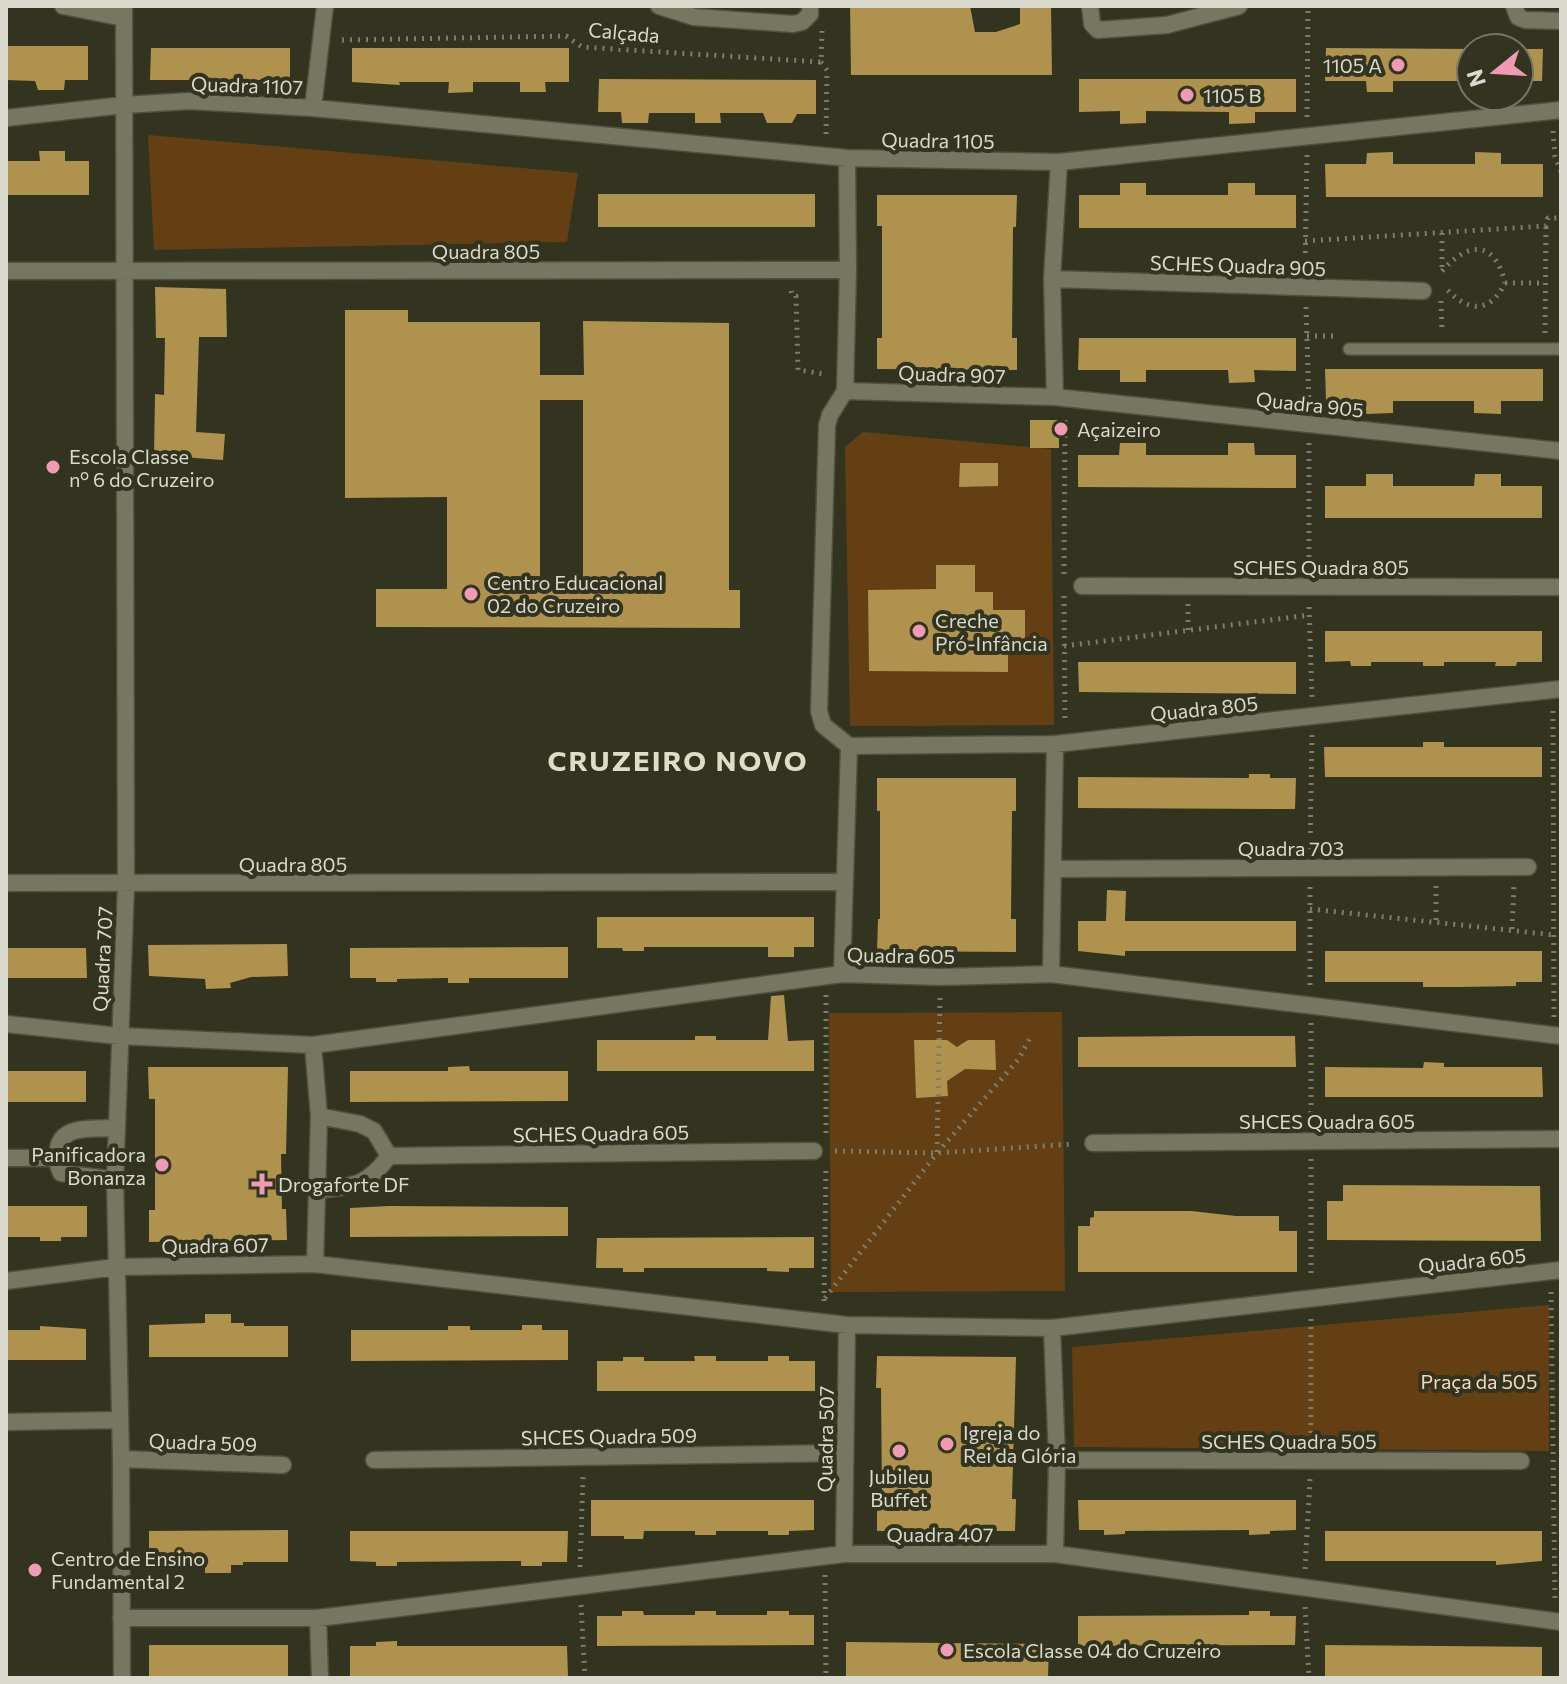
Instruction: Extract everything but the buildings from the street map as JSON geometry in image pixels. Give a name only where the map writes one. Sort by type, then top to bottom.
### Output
[{"type":"street","points":[[63,6],[124,12],[126,884]]},
{"type":"street","name":"Quadra 1107","points":[[6,118],[189,101],[313,108],[325,6]]},
{"type":"street","points":[[659,6],[694,17],[793,24],[802,22],[810,14],[810,6]]},
{"type":"street","points":[[1090,6],[1092,24],[1098,30],[1167,25],[1239,6]]},
{"type":"street","points":[[1514,6],[1518,17],[1525,20],[1561,21]]},
{"type":"street","name":"Quadra 1105","points":[[313,108],[825,157],[1059,162],[1556,110]]},
{"type":"street","points":[[842,974],[849,746],[823,725],[819,711],[827,425],[845,391],[847,158]]},
{"type":"street","points":[[1055,397],[1052,279],[1059,162]]},
{"type":"street","name":"Quadra 805","points":[[6,271],[848,270]]},
{"type":"street","name":"SCHES Quadra 905","points":[[1052,279],[1423,291]]},
{"type":"street","name":"Quadra 907","points":[[845,391],[1055,397]]},
{"type":"street","name":"Quadra 905","points":[[1055,397],[1561,451]]},
{"type":"street","name":"SCHES Quadra 805","points":[[1082,586],[1561,587]]},
{"type":"street","name":"Quadra 805","points":[[849,746],[1055,744],[1557,690]]},
{"type":"street","points":[[1051,974],[1055,744]]},
{"type":"street","name":"Quadra 703","points":[[1053,869],[1522,867]]},
{"type":"street","name":"Quadra 805","points":[[6,883],[845,882]]},
{"type":"street","name":"Quadra 707","points":[[116,1128],[126,884]]},
{"type":"street","name":"Quadra 605","points":[[313,1045],[842,974],[940,977],[1051,974],[1558,1036]]},
{"type":"street","points":[[6,1024],[119,1036],[313,1045],[319,1116],[315,1264]]},
{"type":"street","points":[[319,1116],[360,1124],[374,1131],[389,1156],[368,1180],[355,1186],[319,1190]]},
{"type":"street","points":[[115,1180],[61,1173],[56,1158],[59,1140],[65,1134],[86,1129],[116,1128]]},
{"type":"street","name":"Quadra 509","points":[[116,1128],[122,1678]]},
{"type":"street","name":"SHCES Quadra 605","points":[[1093,1143],[1561,1139]]},
{"type":"street","name":"SCHES Quadra 605","points":[[389,1156],[814,1151]]},
{"type":"street","points":[[6,1158],[56,1158]]},
{"type":"street","name":"Quadra 605","points":[[315,1264],[847,1325],[1052,1328],[1556,1271]]},
{"type":"street","name":"Quadra 607","points":[[6,1281],[116,1267],[315,1264]]},
{"type":"street","name":"Quadra 507","points":[[844,1554],[847,1325]]},
{"type":"street","points":[[1052,1328],[1057,1460],[1055,1554]]},
{"type":"street","points":[[6,1422],[119,1420]]},
{"type":"street","name":"SHCES Quadra 509","points":[[374,1460],[845,1453]]},
{"type":"street","name":"Quadra 509","points":[[121,1459],[283,1465]]},
{"type":"street","name":"SCHES Quadra 505","points":[[1057,1460],[1521,1461]]},
{"type":"street","name":"Quadra 407","points":[[121,1618],[318,1618],[844,1554],[1055,1554],[1558,1622]]},
{"type":"street","points":[[318,1618],[320,1678]]},
{"type":"lane","points":[[1349,349],[1561,349]]},
{"type":"path","points":[[1308,6],[1305,287],[1310,424],[1308,586],[1312,716],[1311,1461],[1304,1587],[1309,1678]]},
{"type":"path","points":[[823,20],[821,62],[827,70],[825,157]]},
{"type":"path","name":"Calçada","points":[[321,40],[566,36],[582,47],[821,62]]},
{"type":"path","points":[[1556,110],[1555,156],[1561,172]]},
{"type":"path","points":[[1545,335],[1546,226],[1548,218],[1561,218]]},
{"type":"path","points":[[1305,241],[1546,226]]},
{"type":"path","points":[[1442,271],[1461,252],[1484,250],[1495,257],[1505,283]]},
{"type":"path","points":[[789,270],[792,295],[796,296],[798,370],[826,374],[818,396],[830,415]]},
{"type":"path","points":[[1441,283],[1461,304],[1474,307],[1492,300],[1505,283]]},
{"type":"path","points":[[1505,283],[1545,283]]},
{"type":"path","points":[[1064,646],[1310,615]]},
{"type":"path","points":[[1557,690],[1554,935],[1558,1036]]},
{"type":"path","points":[[1435,867],[1436,921]]},
{"type":"path","points":[[1512,929],[1522,867]]},
{"type":"path","points":[[1310,909],[1554,935]]},
{"type":"path","points":[[937,1153],[940,977]]},
{"type":"path","points":[[824,1299],[937,1153],[1018,1060],[1030,1038]]},
{"type":"path","points":[[814,1151],[937,1153],[1093,1143]]},
{"type":"path","points":[[1556,1271],[1558,1622]]},
{"type":"path","points":[[825,1556],[826,1678]]},
{"type":"green space","points":[[148,135],[578,173],[567,242],[154,250]]},
{"type":"green space","points":[[863,432],[1051,449],[1054,725],[850,726],[845,447]]},
{"type":"green space","points":[[1062,1012],[1065,1291],[831,1292],[829,1013]]},
{"type":"green space","name":"Praça da 505","points":[[1549,1305],[1549,1451],[1074,1447],[1072,1347]]},
{"type":"place","name":"1105 A","points":[[1398,65]]},
{"type":"place","name":"1105 B","points":[[1187,95]]},
{"type":"place","name":"Açaizeiro","points":[[1061,429]]},
{"type":"place","name":"Escola Classe nº 6 do Cruzeiro","points":[[53,467]]},
{"type":"place","name":"Centro Educacional 02 do Cruzeiro","points":[[471,594]]},
{"type":"place","name":"Creche Pró-Infância","points":[[919,631]]},
{"type":"place","name":"Panificadora Bonanza","points":[[162,1165]]},
{"type":"place","name":"Drogaforte DF","points":[[262,1184]]},
{"type":"place","name":"Igreja do Rei da Glória","points":[[947,1444]]},
{"type":"place","name":"Jubileu Buffet","points":[[899,1451]]},
{"type":"place","name":"Centro de Ensino Fundamental 2","points":[[35,1570]]},
{"type":"place","name":"Escola Classe 04 do Cruzeiro","points":[[947,1650]]},
{"type":"district","name":"CRUZEIRO NOVO","points":[[678,760]]}]
